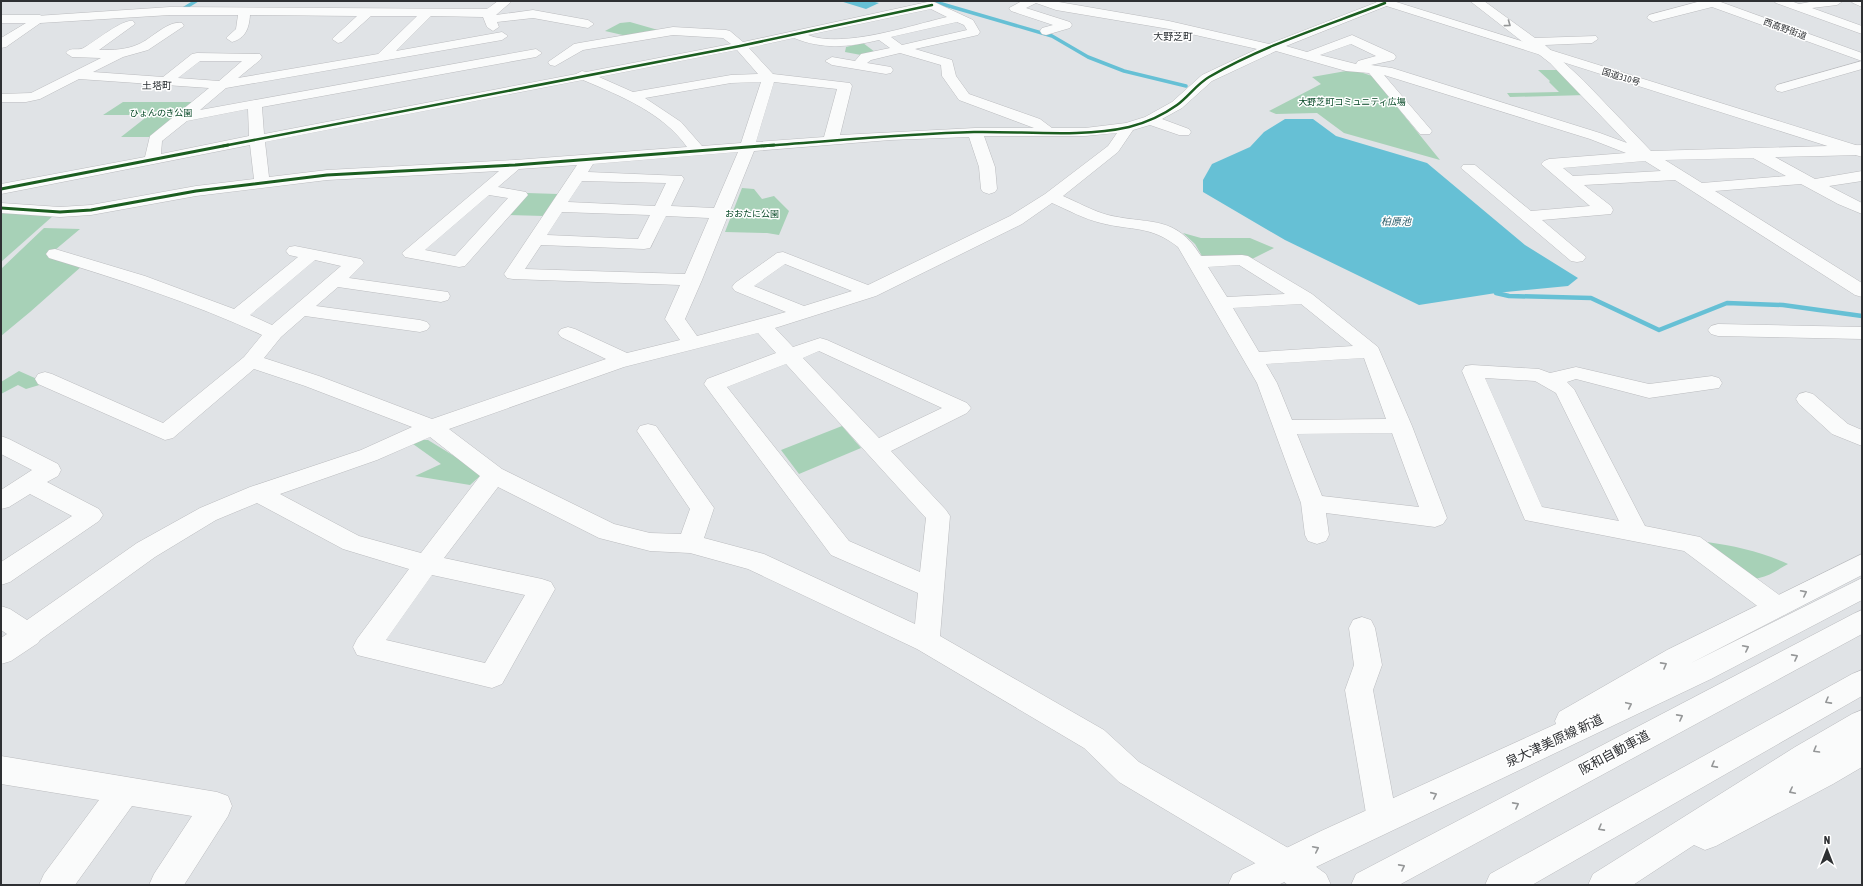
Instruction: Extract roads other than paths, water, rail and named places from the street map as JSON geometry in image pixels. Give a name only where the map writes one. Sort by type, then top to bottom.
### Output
[{"type":"main road","points":[[309,12],[322,1]]},
{"type":"main road","points":[[489,16],[506,1]]},
{"type":"main road","points":[[1041,1],[1056,6],[1169,25],[1272,47],[1346,67],[1386,71],[1595,136],[1648,156],[1862,291]]},
{"type":"main road","points":[[1476,1],[1533,42],[1547,54],[1593,96],[1648,156]]},
{"type":"main road","points":[[1780,1],[1862,30]]},
{"type":"main road","points":[[1798,8],[1838,1]]},
{"type":"main road","points":[[1857,1],[1862,3]]},
{"type":"main road","points":[[1,208],[60,212],[91,210],[262,182],[327,175],[588,160],[831,140],[965,124],[1050,131],[1085,132],[1128,127],[1150,120],[1177,105],[1207,78],[1272,47],[1383,2]]},
{"type":"main road","name":"国道310号","points":[[1383,2],[1860,151]]},
{"type":"main road","points":[[1653,18],[1710,2]]},
{"type":"main road","name":"西高野街道","points":[[1710,2],[1860,58]]},
{"type":"main road","points":[[1,44],[65,5]]},
{"type":"main road","points":[[1,189],[740,46],[932,5],[969,23],[974,32],[866,57],[858,65]]},
{"type":"main road","points":[[1011,18],[1029,6],[1066,25],[1046,31]]},
{"type":"main road","points":[[1,19],[40,19],[170,11],[368,12],[489,16],[533,14],[588,24]]},
{"type":"main road","points":[[232,38],[242,30],[245,11]]},
{"type":"main road","points":[[338,39],[368,12]]},
{"type":"main road","points":[[382,57],[427,13]]},
{"type":"main road","points":[[489,16],[492,26],[502,36],[630,97],[670,119],[690,138],[697,150]]},
{"type":"main road","points":[[796,34],[829,45],[845,44],[959,18]]},
{"type":"main road","points":[[118,54],[78,54],[129,24]]},
{"type":"main road","points":[[5,100],[35,96],[118,54],[143,47],[178,26]]},
{"type":"main road","points":[[555,62],[579,47],[673,30],[726,34],[740,46],[769,78]]},
{"type":"main road","points":[[78,75],[222,85],[502,36]]},
{"type":"main road","points":[[881,36],[900,49],[947,63],[949,76],[964,97],[965,124],[987,167],[989,189]]},
{"type":"main road","points":[[1307,56],[1352,39],[1389,57],[1373,60],[1363,64],[1425,131]]},
{"type":"main road","points":[[1533,42],[1592,39]]},
{"type":"main road","points":[[181,118],[536,53]]},
{"type":"main road","points":[[152,160],[155,139],[255,57],[198,57],[166,81]]},
{"type":"main road","points":[[1782,88],[1860,58]]},
{"type":"main road","points":[[832,61],[886,70]]},
{"type":"main road","points":[[692,343],[675,319],[693,280],[748,146],[769,78]]},
{"type":"main road","points":[[630,97],[714,80],[769,78],[845,86],[831,140]]},
{"type":"main road","points":[[964,97],[1035,122],[1050,131]]},
{"type":"main road","points":[[255,105],[262,182]]},
{"type":"main road","points":[[1150,120],[1184,132]]},
{"type":"main road","points":[[1,653],[146,550],[208,514],[258,493],[369,455],[432,427],[625,360],[762,326],[801,312],[869,292],[1016,220],[1051,197],[1113,149],[1128,127]]},
{"type":"main road","points":[[1526,216],[1605,210],[1549,164],[1648,156],[1755,152],[1860,151]]},
{"type":"main road","points":[[1755,152],[1808,182],[1862,209]]},
{"type":"main road","points":[[588,160],[513,274],[693,280]]},
{"type":"main road","points":[[484,190],[520,195],[459,262],[411,253],[484,190],[515,165]]},
{"type":"main road","points":[[1469,168],[1578,257]]},
{"type":"main road","points":[[1570,181],[1678,175]]},
{"type":"main road","points":[[536,240],[644,244],[676,179],[577,176]]},
{"type":"main road","points":[[1699,188],[1808,182],[1862,176]]},
{"type":"main road","points":[[1051,197],[1104,219],[1151,226],[1171,234],[1185,244],[1267,383],[1313,503],[1316,535]]},
{"type":"main road","points":[[558,207],[720,213]]},
{"type":"main road","points":[[45,379],[164,433],[251,361],[274,333],[355,263],[303,253],[237,316]]},
{"type":"main road","points":[[55,254],[116,272],[237,316],[274,333]]},
{"type":"main road","points":[[801,312],[741,287],[783,257],[869,292]]},
{"type":"main road","points":[[1197,262],[1242,260],[1305,298],[1371,351],[1435,518],[1313,503]]},
{"type":"main road","points":[[334,281],[441,296]]},
{"type":"main road","points":[[1221,303],[1305,298]]},
{"type":"main road","points":[[302,310],[420,326]]},
{"type":"main road","points":[[762,326],[938,516],[926,641]]},
{"type":"main road","points":[[1717,330],[1862,333]]},
{"type":"main road","points":[[568,333],[625,360]]},
{"type":"main road","points":[[876,449],[960,408],[820,344],[714,384],[840,548],[931,588]]},
{"type":"main road","points":[[1254,359],[1371,351]]},
{"type":"main road","points":[[251,361],[312,381],[432,427],[494,475],[608,532],[650,542],[690,544],[754,561],[926,641],[1094,738],[1129,772],[1286,864],[1315,885]]},
{"type":"main road","points":[[1637,533],[1564,389],[1539,375],[1472,371],[1533,514],[1691,543],[1777,607]]},
{"type":"main road","points":[[1547,380],[1576,373],[1649,391],[1712,383]]},
{"type":"main road","points":[[1806,399],[1840,429],[1862,439]]},
{"type":"main road","points":[[1284,427],[1401,426]]},
{"type":"main road","points":[[648,431],[702,508],[690,544]]},
{"type":"main road","points":[[1,444],[50,470],[1,501]]},
{"type":"main road","points":[[258,493],[352,543],[426,564],[542,589],[492,676],[366,648],[426,564],[494,475]]},
{"type":"main road","points":[[1,574],[91,515],[29,483]]},
{"type":"main road","points":[[1499,766],[1601,700],[1686,653],[1862,564]]},
{"type":"main road","name":"泉大津美原線 新道","points":[[1244,885],[1382,819],[1701,671],[1862,588]]},
{"type":"main road","points":[[1,616],[28,635]]},
{"type":"main road","name":"阪和自動車道","points":[[1367,885],[1862,621]]},
{"type":"main road","points":[[1362,628],[1368,665],[1359,690],[1382,819]]},
{"type":"main road","points":[[1501,885],[1862,682]]},
{"type":"main road","points":[[1604,885],[1805,756],[1862,723]]},
{"type":"main road","points":[[1608,885],[1823,774],[1862,751]]},
{"type":"main road","points":[[1,770],[124,792],[217,806],[165,885]]},
{"type":"main road","points":[[56,885],[124,792]]},
{"type":"water","points":[[840,1],[871,1],[879,3],[866,9]]},
{"type":"water","name":"柏原池","points":[[1285,119],[1313,119],[1336,136],[1427,163],[1525,245],[1578,278],[1568,286],[1496,293],[1419,305],[1285,240],[1203,192],[1203,180],[1212,164],[1250,147],[1264,132]]},
{"type":"waterway","points":[[183,9],[196,1]]},
{"type":"waterway","points":[[935,1],[943,5]]},
{"type":"waterway","points":[[942,4],[1052,36],[1088,57],[1124,71],[1186,86]]},
{"type":"waterway","points":[[1496,293],[1509,296],[1591,298],[1659,330],[1727,303],[1783,305],[1862,316]]},
{"type":"district","name":"大野芝町","points":[[1173,36]]},
{"type":"district","name":"土塔町","points":[[157,85]]},
{"type":"park label","name":"大野芝町コミュニティ広場","points":[[1352,102]]},
{"type":"park label","name":"ひょんのき公園","points":[[161,113]]},
{"type":"park label","name":"おおたに公園","points":[[752,214]]}]
